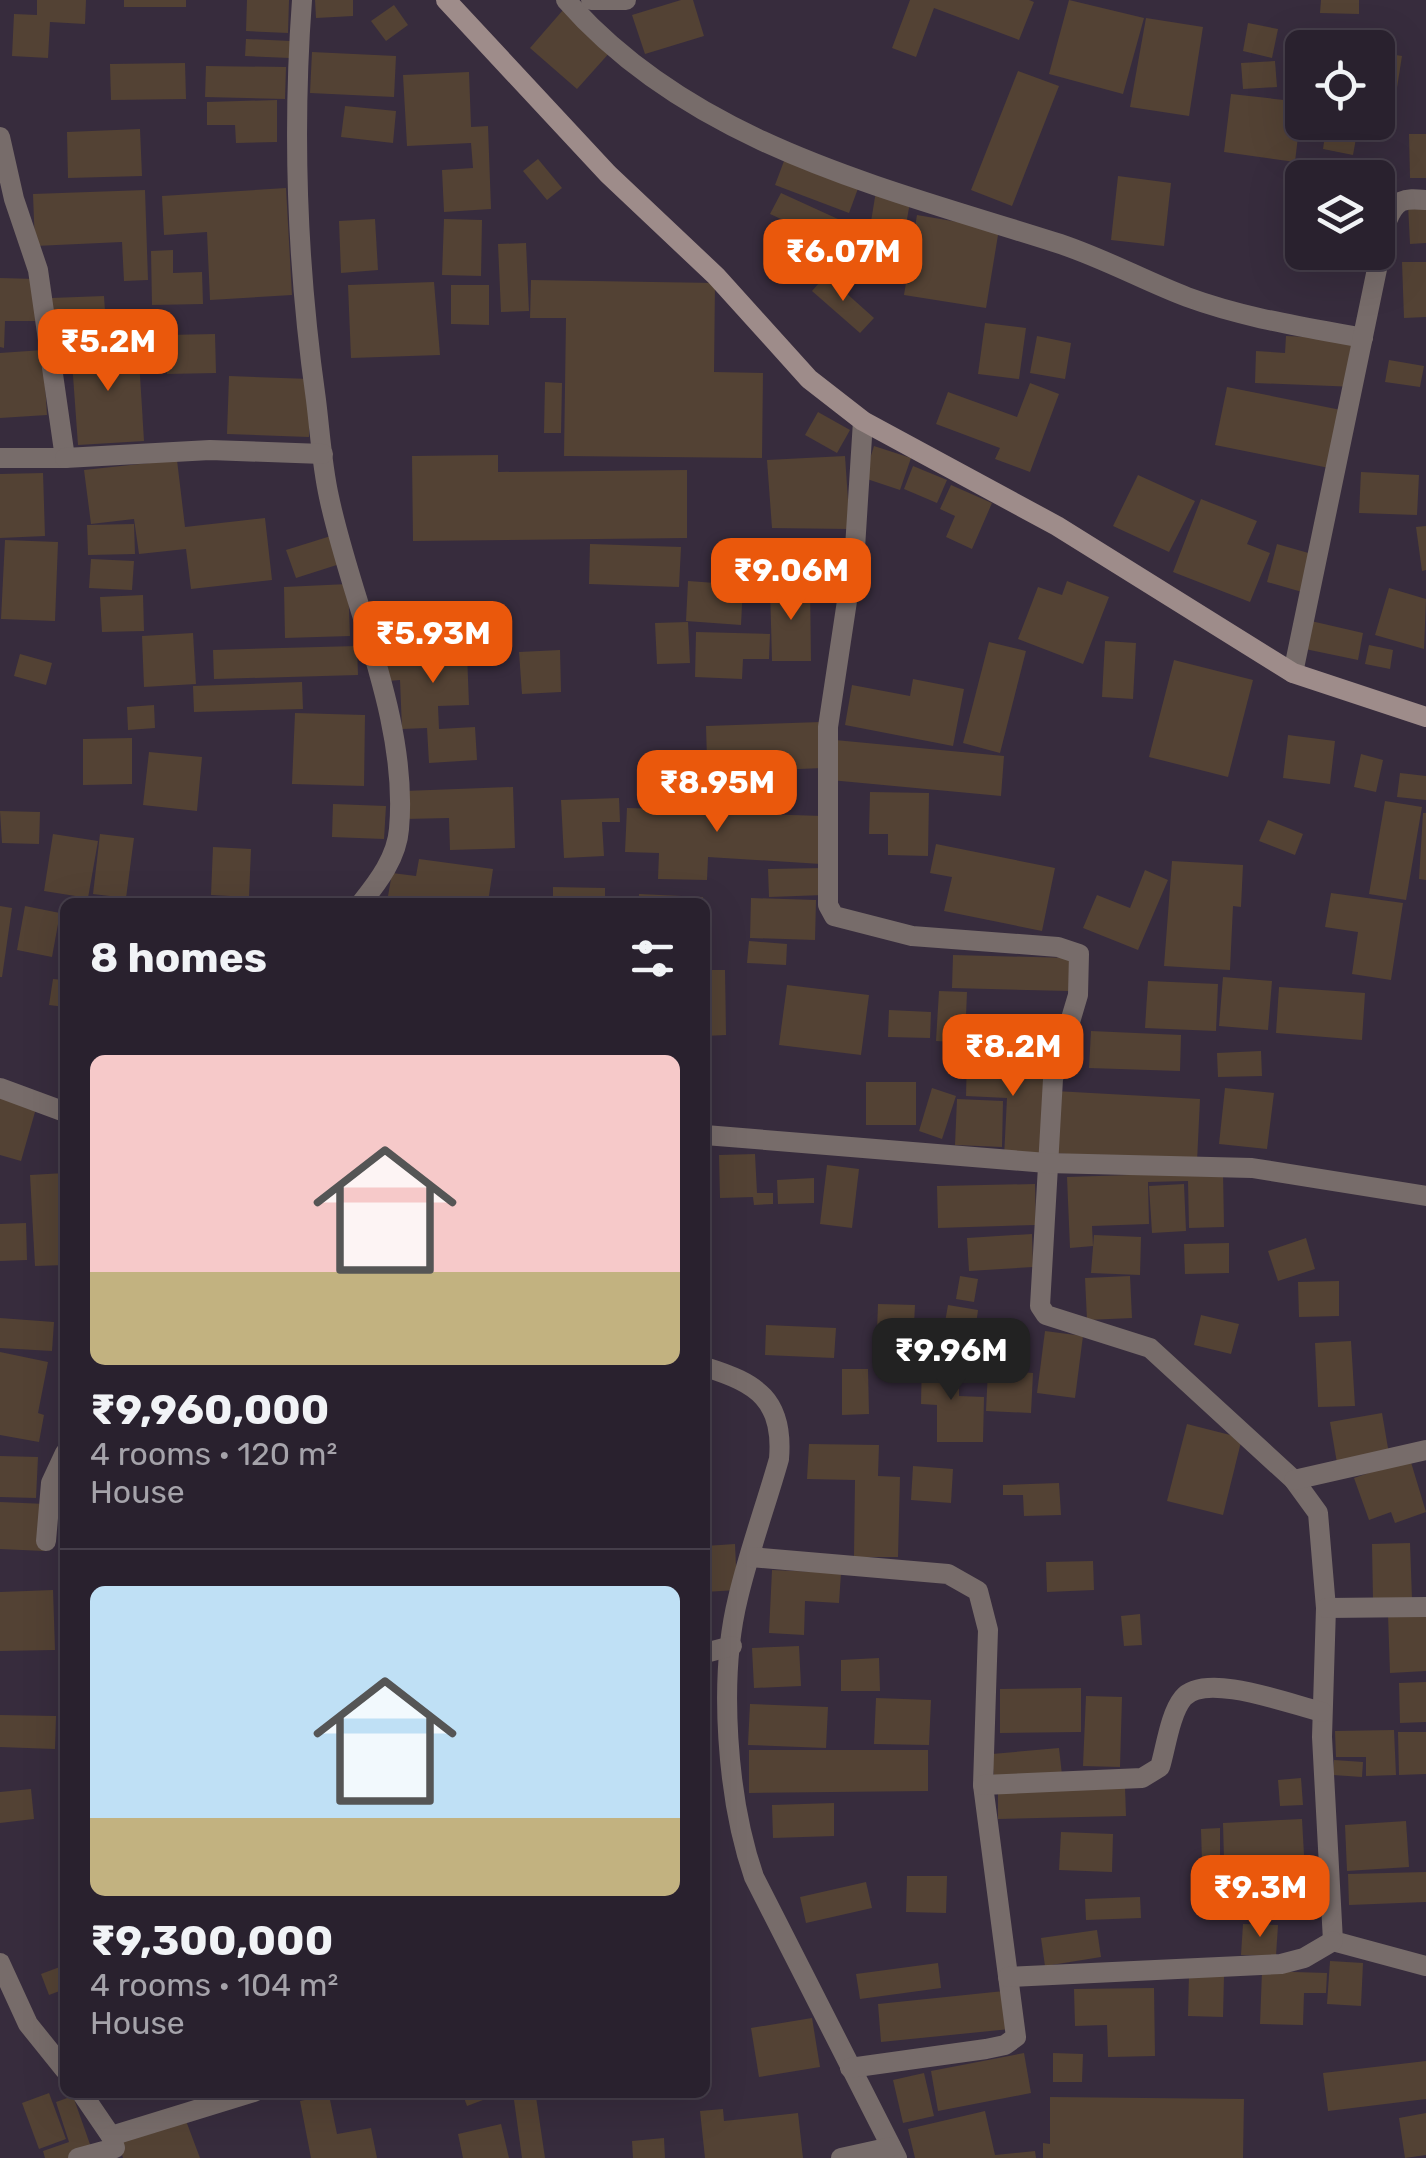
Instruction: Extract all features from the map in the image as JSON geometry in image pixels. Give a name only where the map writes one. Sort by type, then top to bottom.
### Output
[{"type":"main road","points":[[446,0],[608,174],[716,276],[809,379],[863,421],[1056,526],[1293,673],[1426,717]]},
{"type":"street","points":[[302,0],[294,170],[299,282],[329,497],[383,686],[398,787],[399,832],[383,875],[365,898]]},
{"type":"street","points":[[566,0],[589,26],[649,74],[732,128],[800,159],[1055,242],[1238,314],[1364,338]]},
{"type":"street","points":[[591,0],[626,0]]},
{"type":"street","points":[[0,137],[14,200],[38,270],[66,458]]},
{"type":"street","points":[[1293,673],[1394,204],[1403,198],[1426,200]]},
{"type":"street","points":[[863,421],[855,548],[828,727],[828,905],[834,916],[912,936],[1058,947],[1079,954],[1078,996],[1052,1079],[1040,1306],[1046,1316],[1150,1348],[1294,1480],[1318,1513],[1326,1608],[1322,1712],[1333,1942]]},
{"type":"street","points":[[0,458],[210,450],[323,454]]},
{"type":"street","points":[[0,1088],[60,1110]]},
{"type":"street","points":[[710,1136],[1047,1163],[1252,1168],[1426,1196]]},
{"type":"street","points":[[710,1369],[743,1379],[763,1394],[781,1435],[780,1459],[737,1600],[727,1722],[744,1850],[894,2153],[841,2158]]},
{"type":"street","points":[[1294,1480],[1426,1450]]},
{"type":"street","points":[[46,1541],[50,1483],[60,1463]]},
{"type":"street","points":[[751,1557],[948,1574],[978,1591],[988,1630],[983,1785],[1017,2021],[1016,2037],[1005,2046],[850,2068]]},
{"type":"street","points":[[1326,1608],[1426,1608]]},
{"type":"street","points":[[710,1652],[732,1646]]},
{"type":"street","points":[[983,1785],[1142,1778],[1160,1766],[1180,1701],[1190,1691],[1230,1688],[1322,1712]]},
{"type":"street","points":[[1008,1977],[1281,1964],[1304,1958],[1333,1942],[1426,1966]]},
{"type":"street","points":[[0,1963],[28,2024],[60,2064]]},
{"type":"street","points":[[78,2158],[115,2148],[85,2098]]},
{"type":"street","points":[[111,2136],[234,2098]]},
{"type":"building","points":[[37,0],[86,0],[85,24],[50,22],[48,58],[12,56],[14,14],[37,15]]},
{"type":"building","points":[[124,0],[186,0],[186,7],[124,7]]},
{"type":"building","points":[[247,0],[289,0],[288,33],[246,31]]},
{"type":"building","points":[[315,0],[353,0],[353,16],[316,18]]},
{"type":"building","points":[[693,0],[704,36],[645,54],[632,15]]},
{"type":"building","points":[[910,0],[1034,2],[1019,40],[934,8],[916,57],[892,48]]},
{"type":"building","points":[[1069,0],[1144,18],[1123,94],[1049,74]]},
{"type":"building","points":[[1321,0],[1359,0],[1359,14],[1320,13]]},
{"type":"building","points":[[394,5],[408,25],[386,41],[371,21]]},
{"type":"building","points":[[563,10],[611,51],[577,89],[530,48]]},
{"type":"building","points":[[1146,18],[1203,27],[1189,116],[1130,107]]},
{"type":"building","points":[[1248,23],[1278,29],[1272,58],[1243,51]]},
{"type":"building","points":[[246,39],[290,41],[290,58],[245,56]]},
{"type":"building","points":[[312,52],[396,56],[394,97],[310,93]]},
{"type":"building","points":[[1395,55],[1402,56],[1395,94]]},
{"type":"building","points":[[1275,61],[1277,87],[1243,89],[1241,63]]},
{"type":"building","points":[[185,63],[186,99],[111,100],[110,64]]},
{"type":"building","points":[[206,66],[286,67],[285,99],[205,97]]},
{"type":"building","points":[[1018,71],[1059,86],[1012,206],[971,190]]},
{"type":"building","points":[[469,72],[471,127],[488,126],[491,209],[444,212],[442,170],[473,168],[471,143],[407,146],[403,75]]},
{"type":"building","points":[[1231,94],[1285,100],[1285,140],[1298,140],[1295,160],[1224,152]]},
{"type":"building","points":[[277,100],[277,142],[236,143],[235,125],[207,125],[207,102]]},
{"type":"building","points":[[345,106],[396,111],[393,143],[341,137]]},
{"type":"building","points":[[140,129],[142,176],[68,178],[67,132]]},
{"type":"building","points":[[1409,134],[1426,134],[1426,178],[1410,178]]},
{"type":"building","points":[[1324,140],[1356,140],[1353,155],[1323,149]]},
{"type":"building","points":[[790,145],[864,172],[849,213],[775,185]]},
{"type":"building","points":[[538,159],[562,188],[547,200],[523,171]]},
{"type":"building","points":[[1118,176],[1171,183],[1164,246],[1111,240]]},
{"type":"building","points":[[877,185],[912,191],[898,270],[864,264]]},
{"type":"building","points":[[286,188],[292,295],[210,300],[207,232],[164,235],[162,196]]},
{"type":"building","points":[[145,190],[148,280],[124,281],[122,242],[35,246],[33,194]]},
{"type":"building","points":[[781,193],[862,230],[853,252],[770,214]]},
{"type":"building","points":[[1408,204],[1426,204],[1426,243],[1410,244]]},
{"type":"building","points":[[917,215],[999,229],[986,308],[904,295]]},
{"type":"building","points":[[375,219],[378,270],[341,273],[339,221]]},
{"type":"building","points":[[444,219],[482,220],[481,276],[442,275]]},
{"type":"building","points":[[526,243],[529,311],[501,312],[498,244]]},
{"type":"building","points":[[173,250],[173,273],[202,272],[203,304],[152,305],[151,251]]},
{"type":"building","points":[[1402,262],[1426,262],[1426,317],[1404,318]]},
{"type":"building","points":[[826,275],[874,318],[860,333],[812,291]]},
{"type":"building","points":[[0,278],[36,279],[35,321],[5,321],[4,348],[0,347]]},
{"type":"building","points":[[531,280],[715,283],[714,372],[763,373],[762,458],[564,456],[566,318],[530,318]]},
{"type":"building","points":[[434,282],[440,355],[351,358],[348,285]]},
{"type":"building","points":[[451,285],[489,285],[489,325],[451,324]]},
{"type":"building","points":[[104,296],[107,341],[53,344],[51,298]]},
{"type":"building","points":[[985,323],[1026,328],[1019,379],[978,374]]},
{"type":"building","points":[[215,334],[216,373],[167,374],[167,335]]},
{"type":"building","points":[[1037,336],[1071,343],[1065,379],[1030,373]]},
{"type":"building","points":[[1286,336],[1359,339],[1357,387],[1255,383],[1256,351],[1285,353]]},
{"type":"building","points":[[138,343],[144,441],[78,445],[71,348]]},
{"type":"building","points":[[43,350],[47,415],[0,418],[0,353]]},
{"type":"building","points":[[1389,360],[1424,366],[1420,387],[1385,382]]},
{"type":"building","points":[[229,376],[310,379],[309,437],[227,434]]},
{"type":"building","points":[[545,382],[562,383],[561,433],[544,433]]},
{"type":"building","points":[[1030,383],[1059,394],[1030,472],[995,459],[1000,448],[936,424],[948,392],[1017,417]]},
{"type":"building","points":[[1227,387],[1346,411],[1334,469],[1215,445]]},
{"type":"building","points":[[818,412],[850,430],[837,453],[805,435]]},
{"type":"building","points":[[874,446],[911,458],[900,490],[864,478]]},
{"type":"building","points":[[498,455],[498,472],[687,470],[687,538],[413,541],[412,456]]},
{"type":"building","points":[[845,456],[850,529],[772,528],[767,460]]},
{"type":"building","points":[[177,460],[185,527],[265,518],[272,580],[191,589],[186,549],[139,554],[134,519],[91,524],[84,470]]},
{"type":"building","points":[[913,466],[947,480],[937,503],[904,489]]},
{"type":"building","points":[[1361,472],[1419,475],[1417,515],[1359,513]]},
{"type":"building","points":[[43,473],[45,536],[0,538],[0,474]]},
{"type":"building","points":[[1138,475],[1195,501],[1169,552],[1113,526]]},
{"type":"building","points":[[951,485],[992,503],[972,549],[946,537],[955,516],[940,509]]},
{"type":"building","points":[[1201,499],[1257,521],[1247,544],[1270,553],[1250,602],[1173,572]]},
{"type":"building","points":[[134,524],[135,554],[88,555],[87,525]]},
{"type":"building","points":[[1426,526],[1426,570],[1422,571],[1416,527]]},
{"type":"building","points":[[334,535],[343,563],[296,578],[286,550]]},
{"type":"building","points":[[5,540],[58,542],[55,621],[1,619]]},
{"type":"building","points":[[590,544],[681,547],[679,587],[589,584]]},
{"type":"building","points":[[1277,544],[1312,554],[1302,592],[1267,582]]},
{"type":"building","points":[[91,559],[134,561],[132,590],[89,588]]},
{"type":"building","points":[[688,581],[743,585],[741,625],[686,621]]},
{"type":"building","points":[[1067,581],[1109,597],[1083,664],[1018,639],[1038,587],[1062,595]]},
{"type":"building","points":[[348,584],[350,636],[285,638],[284,587]]},
{"type":"building","points":[[810,585],[811,661],[772,661],[770,587]]},
{"type":"building","points":[[1389,588],[1426,599],[1424,649],[1375,635]]},
{"type":"building","points":[[143,595],[144,631],[102,632],[100,597]]},
{"type":"building","points":[[1311,621],[1363,633],[1358,660],[1305,649]]},
{"type":"building","points":[[688,622],[690,663],[657,664],[655,623]]},
{"type":"building","points":[[466,627],[469,705],[438,706],[439,729],[475,727],[477,760],[429,763],[427,728],[402,729],[400,680],[388,681],[386,630]]},
{"type":"building","points":[[696,632],[770,634],[769,659],[743,659],[742,679],[695,677]]},
{"type":"building","points":[[193,633],[196,684],[144,687],[142,636]]},
{"type":"building","points":[[1105,641],[1136,643],[1133,699],[1102,697]]},
{"type":"building","points":[[989,642],[1026,651],[1000,753],[963,743]]},
{"type":"building","points":[[1369,645],[1393,650],[1390,669],[1365,664]]},
{"type":"building","points":[[357,646],[358,675],[214,679],[213,650]]},
{"type":"building","points":[[560,650],[561,692],[522,694],[519,652]]},
{"type":"building","points":[[20,654],[52,663],[46,685],[14,676]]},
{"type":"building","points":[[1174,660],[1253,680],[1228,777],[1149,757]]},
{"type":"building","points":[[913,679],[964,689],[953,746],[845,725],[852,685],[910,696]]},
{"type":"building","points":[[302,682],[303,709],[194,712],[193,686]]},
{"type":"building","points":[[154,705],[155,728],[128,730],[127,707]]},
{"type":"building","points":[[295,713],[365,715],[364,786],[292,784]]},
{"type":"building","points":[[821,722],[823,768],[752,771],[751,758],[707,760],[706,726]]},
{"type":"building","points":[[1288,735],[1335,741],[1330,784],[1283,778]]},
{"type":"building","points":[[132,738],[132,784],[83,785],[83,739]]},
{"type":"building","points":[[835,740],[1004,756],[1001,796],[830,780]]},
{"type":"building","points":[[149,752],[202,757],[197,811],[143,805]]},
{"type":"building","points":[[1361,754],[1383,760],[1376,792],[1354,787]]},
{"type":"building","points":[[1400,773],[1426,776],[1426,800],[1397,797]]},
{"type":"building","points":[[667,783],[702,784],[701,812],[822,816],[821,864],[708,857],[707,880],[658,879],[659,853],[625,852],[627,808],[667,809]]},
{"type":"building","points":[[513,787],[515,848],[450,850],[449,818],[405,819],[404,791]]},
{"type":"building","points":[[870,792],[929,793],[928,856],[888,855],[888,834],[869,834]]},
{"type":"building","points":[[619,798],[620,822],[602,822],[604,856],[564,858],[561,800]]},
{"type":"building","points":[[1385,801],[1422,807],[1406,900],[1369,894]]},
{"type":"building","points":[[333,804],[386,806],[384,839],[332,837]]},
{"type":"building","points":[[0,811],[40,812],[39,844],[2,843]]},
{"type":"building","points":[[1426,813],[1426,880],[1419,879]]},
{"type":"building","points":[[1268,820],[1303,834],[1295,855],[1259,841]]},
{"type":"building","points":[[53,834],[98,841],[88,898],[44,891]]},
{"type":"building","points":[[100,834],[134,838],[126,898],[93,894]]},
{"type":"building","points":[[936,844],[1055,868],[1042,931],[944,911],[952,877],[930,873]]},
{"type":"building","points":[[213,847],[251,849],[249,897],[211,895]]},
{"type":"building","points":[[419,859],[493,869],[489,898],[388,898],[392,873],[416,876]]},
{"type":"building","points":[[1172,861],[1243,865],[1241,907],[1233,906],[1230,970],[1164,966]]},
{"type":"building","points":[[824,868],[824,895],[769,897],[768,869]]},
{"type":"building","points":[[1145,870],[1168,880],[1138,950],[1083,928],[1097,895],[1130,908]]},
{"type":"building","points":[[553,887],[605,888],[605,898],[553,898]]},
{"type":"building","points":[[1331,893],[1403,903],[1391,980],[1352,974],[1358,932],[1325,927]]},
{"type":"building","points":[[639,894],[703,897],[703,898],[639,898]]},
{"type":"building","points":[[751,898],[816,900],[815,940],[750,938]]},
{"type":"building","points":[[0,906],[12,908],[2,977],[0,977]]},
{"type":"building","points":[[25,906],[60,913],[52,957],[17,950]]},
{"type":"building","points":[[749,941],[787,944],[786,965],[747,963]]},
{"type":"building","points":[[953,955],[1070,958],[1069,991],[952,988]]},
{"type":"building","points":[[710,970],[725,970],[726,1035],[710,1036]]},
{"type":"building","points":[[1223,977],[1272,981],[1268,1030],[1219,1026]]},
{"type":"building","points":[[53,979],[60,980],[60,1006],[49,1005]]},
{"type":"building","points":[[1148,981],[1218,984],[1216,1031],[1145,1028]]},
{"type":"building","points":[[787,985],[869,995],[861,1055],[779,1045]]},
{"type":"building","points":[[1279,987],[1365,993],[1362,1040],[1276,1033]]},
{"type":"building","points":[[939,991],[967,992],[966,1016],[1004,1018],[1002,1045],[936,1041]]},
{"type":"building","points":[[889,1010],[931,1012],[930,1038],[888,1037]]},
{"type":"building","points":[[1007,1023],[1058,1028],[1054,1058],[1003,1053]]},
{"type":"building","points":[[1091,1031],[1181,1035],[1180,1071],[1089,1068]]},
{"type":"building","points":[[1261,1051],[1262,1076],[1218,1077],[1217,1053]]},
{"type":"building","points":[[967,1056],[1045,1060],[1042,1159],[1004,1157],[1007,1098],[966,1096]]},
{"type":"building","points":[[866,1082],[916,1082],[916,1125],[866,1125]]},
{"type":"building","points":[[932,1088],[956,1096],[942,1139],[919,1131]]},
{"type":"building","points":[[1225,1088],[1274,1093],[1267,1149],[1219,1144]]},
{"type":"building","points":[[1055,1091],[1200,1099],[1197,1162],[1051,1153]]},
{"type":"building","points":[[0,1094],[37,1105],[21,1161],[0,1155]]},
{"type":"building","points":[[957,1099],[1003,1101],[1002,1147],[955,1145]]},
{"type":"building","points":[[755,1154],[757,1193],[773,1193],[773,1204],[754,1205],[753,1197],[720,1198],[719,1155]]},
{"type":"building","points":[[827,1165],[859,1169],[852,1228],[820,1224]]},
{"type":"building","points":[[1223,1172],[1224,1227],[1189,1228],[1188,1181],[1148,1182],[1149,1224],[1092,1226],[1093,1246],[1070,1248],[1067,1177]]},
{"type":"building","points":[[60,1173],[60,1265],[35,1266],[30,1175]]},
{"type":"building","points":[[814,1178],[814,1203],[778,1204],[777,1180]]},
{"type":"building","points":[[1035,1184],[1036,1225],[938,1228],[937,1186]]},
{"type":"building","points":[[1184,1184],[1186,1231],[1152,1233],[1149,1186]]},
{"type":"building","points":[[26,1223],[27,1260],[0,1261],[0,1224]]},
{"type":"building","points":[[1032,1234],[1033,1267],[969,1271],[967,1238]]},
{"type":"building","points":[[1094,1235],[1141,1237],[1140,1275],[1091,1273]]},
{"type":"building","points":[[1306,1238],[1315,1269],[1278,1281],[1268,1251]]},
{"type":"building","points":[[1229,1243],[1229,1273],[1185,1274],[1184,1244]]},
{"type":"building","points":[[960,1276],[978,1279],[974,1302],[956,1299]]},
{"type":"building","points":[[1130,1276],[1132,1318],[1087,1320],[1085,1278]]},
{"type":"building","points":[[1339,1281],[1339,1316],[1299,1317],[1298,1282]]},
{"type":"building","points":[[878,1304],[915,1305],[912,1362],[876,1360]]},
{"type":"building","points":[[948,1305],[978,1310],[975,1333],[944,1328]]},
{"type":"building","points":[[1201,1315],[1239,1324],[1231,1354],[1194,1345]]},
{"type":"building","points":[[0,1318],[54,1322],[52,1351],[0,1348]]},
{"type":"building","points":[[766,1325],[836,1328],[834,1358],[765,1355]]},
{"type":"building","points":[[1045,1331],[1083,1336],[1075,1398],[1037,1393]]},
{"type":"building","points":[[1351,1341],[1355,1406],[1318,1407],[1315,1343]]},
{"type":"building","points":[[0,1352],[48,1362],[38,1413],[44,1415],[39,1442],[0,1435]]},
{"type":"building","points":[[922,1358],[959,1360],[959,1396],[984,1397],[983,1442],[937,1442],[937,1405],[921,1404]]},
{"type":"building","points":[[842,1369],[868,1369],[869,1414],[842,1415]]},
{"type":"building","points":[[988,1370],[1033,1373],[1031,1413],[986,1411]]},
{"type":"building","points":[[1382,1413],[1389,1454],[1337,1463],[1330,1422]]},
{"type":"building","points":[[1187,1424],[1242,1438],[1223,1515],[1167,1501]]},
{"type":"building","points":[[809,1444],[879,1445],[878,1476],[900,1477],[898,1557],[854,1557],[855,1480],[807,1479]]},
{"type":"building","points":[[0,1456],[38,1457],[36,1498],[0,1497]]},
{"type":"building","points":[[1410,1459],[1426,1512],[1395,1523],[1391,1512],[1369,1520],[1354,1478]]},
{"type":"building","points":[[913,1466],[953,1469],[951,1503],[911,1500]]},
{"type":"building","points":[[1059,1483],[1061,1515],[1024,1516],[1023,1495],[1003,1495],[1003,1485]]},
{"type":"building","points":[[0,1502],[46,1504],[44,1551],[0,1549]]},
{"type":"building","points":[[1410,1543],[1412,1599],[1373,1600],[1372,1544]]},
{"type":"building","points":[[735,1544],[737,1590],[710,1592],[710,1546]]},
{"type":"building","points":[[1093,1561],[1094,1590],[1047,1592],[1046,1562]]},
{"type":"building","points":[[772,1570],[841,1573],[839,1603],[805,1601],[804,1635],[769,1633]]},
{"type":"building","points":[[53,1590],[55,1650],[0,1651],[0,1592]]},
{"type":"building","points":[[1426,1613],[1426,1671],[1390,1673],[1388,1614]]},
{"type":"building","points":[[1140,1614],[1142,1645],[1124,1646],[1121,1616]]},
{"type":"building","points":[[799,1646],[801,1686],[754,1688],[752,1648]]},
{"type":"building","points":[[879,1658],[880,1691],[841,1691],[841,1660]]},
{"type":"building","points":[[1426,1682],[1426,1722],[1400,1723],[1399,1683]]},
{"type":"building","points":[[1081,1688],[1081,1732],[1000,1733],[1000,1689]]},
{"type":"building","points":[[1086,1696],[1122,1697],[1120,1767],[1083,1766]]},
{"type":"building","points":[[876,1698],[931,1700],[929,1745],[874,1744]]},
{"type":"building","points":[[750,1704],[828,1707],[826,1748],[748,1745]]},
{"type":"building","points":[[0,1715],[56,1716],[55,1749],[0,1747]]},
{"type":"building","points":[[1394,1730],[1396,1775],[1366,1776],[1366,1757],[1336,1757],[1335,1731]]},
{"type":"building","points":[[1398,1732],[1426,1732],[1426,1774],[1399,1775]]},
{"type":"building","points":[[1059,1748],[1062,1775],[994,1780],[992,1754]]},
{"type":"building","points":[[749,1750],[928,1750],[928,1791],[749,1793]]},
{"type":"building","points":[[1334,1760],[1363,1762],[1362,1777],[1333,1775]]},
{"type":"building","points":[[1301,1778],[1303,1805],[1280,1806],[1278,1780]]},
{"type":"building","points":[[1125,1787],[1126,1816],[998,1819],[998,1790]]},
{"type":"building","points":[[31,1789],[34,1819],[0,1823],[0,1792]]},
{"type":"building","points":[[834,1803],[834,1836],[773,1838],[772,1805]]},
{"type":"building","points":[[1302,1819],[1304,1855],[1224,1859],[1223,1823]]},
{"type":"building","points":[[1406,1821],[1409,1867],[1347,1871],[1345,1825]]},
{"type":"building","points":[[1220,1828],[1220,1861],[1202,1862],[1201,1829]]},
{"type":"building","points":[[1061,1832],[1113,1834],[1112,1872],[1059,1870]]},
{"type":"building","points":[[1219,1867],[1255,1868],[1254,1911],[1219,1910]]},
{"type":"building","points":[[1426,1872],[1426,1902],[1349,1905],[1348,1874]]},
{"type":"building","points":[[907,1876],[947,1876],[946,1913],[906,1912]]},
{"type":"building","points":[[866,1882],[872,1908],[806,1923],[800,1897]]},
{"type":"building","points":[[1140,1897],[1141,1918],[1086,1920],[1085,1899]]},
{"type":"building","points":[[1243,1924],[1278,1925],[1276,1956],[1241,1955]]},
{"type":"building","points":[[1097,1930],[1101,1957],[1045,1966],[1041,1938]]},
{"type":"building","points":[[1330,1961],[1363,1963],[1361,2006],[1327,2004]]},
{"type":"building","points":[[938,1963],[941,1988],[860,1999],[856,1974]]},
{"type":"building","points":[[60,1967],[60,1991],[49,1995],[41,1974]]},
{"type":"building","points":[[1262,1971],[1327,1973],[1326,1993],[1304,1993],[1303,2025],[1260,2024]]},
{"type":"building","points":[[1189,1975],[1224,1976],[1223,2017],[1188,2016]]},
{"type":"building","points":[[1154,1988],[1155,2056],[1108,2057],[1107,2025],[1075,2026],[1074,1989]]},
{"type":"building","points":[[1004,1991],[1010,2029],[881,2042],[878,2004]]},
{"type":"building","points":[[812,2018],[820,2067],[759,2077],[751,2028]]},
{"type":"building","points":[[1024,2053],[1031,2093],[938,2111],[931,2071]]},
{"type":"building","points":[[1053,2053],[1083,2054],[1082,2082],[1053,2082]]},
{"type":"building","points":[[1426,2061],[1426,2099],[1328,2111],[1323,2073]]},
{"type":"building","points":[[924,2073],[934,2116],[903,2123],[893,2080]]},
{"type":"building","points":[[49,2093],[66,2139],[39,2149],[22,2103]]},
{"type":"building","points":[[1050,2097],[1244,2099],[1243,2158],[1043,2158],[1043,2143],[1050,2144]]},
{"type":"building","points":[[74,2098],[92,2150],[68,2158],[45,2158],[43,2151],[69,2142],[56,2102]]},
{"type":"building","points":[[330,2098],[337,2134],[371,2128],[377,2158],[311,2158],[300,2101]]},
{"type":"building","points":[[464,2098],[488,2098],[467,2106]]},
{"type":"building","points":[[536,2098],[545,2158],[522,2158],[514,2100]]},
{"type":"building","points":[[723,2109],[724,2121],[798,2113],[803,2158],[705,2158],[700,2111]]},
{"type":"building","points":[[985,2111],[995,2155],[1035,2151],[1036,2158],[915,2158],[908,2129]]},
{"type":"building","points":[[1426,2113],[1426,2155],[1405,2158],[1399,2118]]},
{"type":"building","points":[[185,2118],[200,2158],[123,2158],[118,2142]]},
{"type":"building","points":[[501,2124],[509,2158],[463,2158],[458,2134]]},
{"type":"building","points":[[664,2138],[665,2158],[633,2158],[632,2141]]}]
